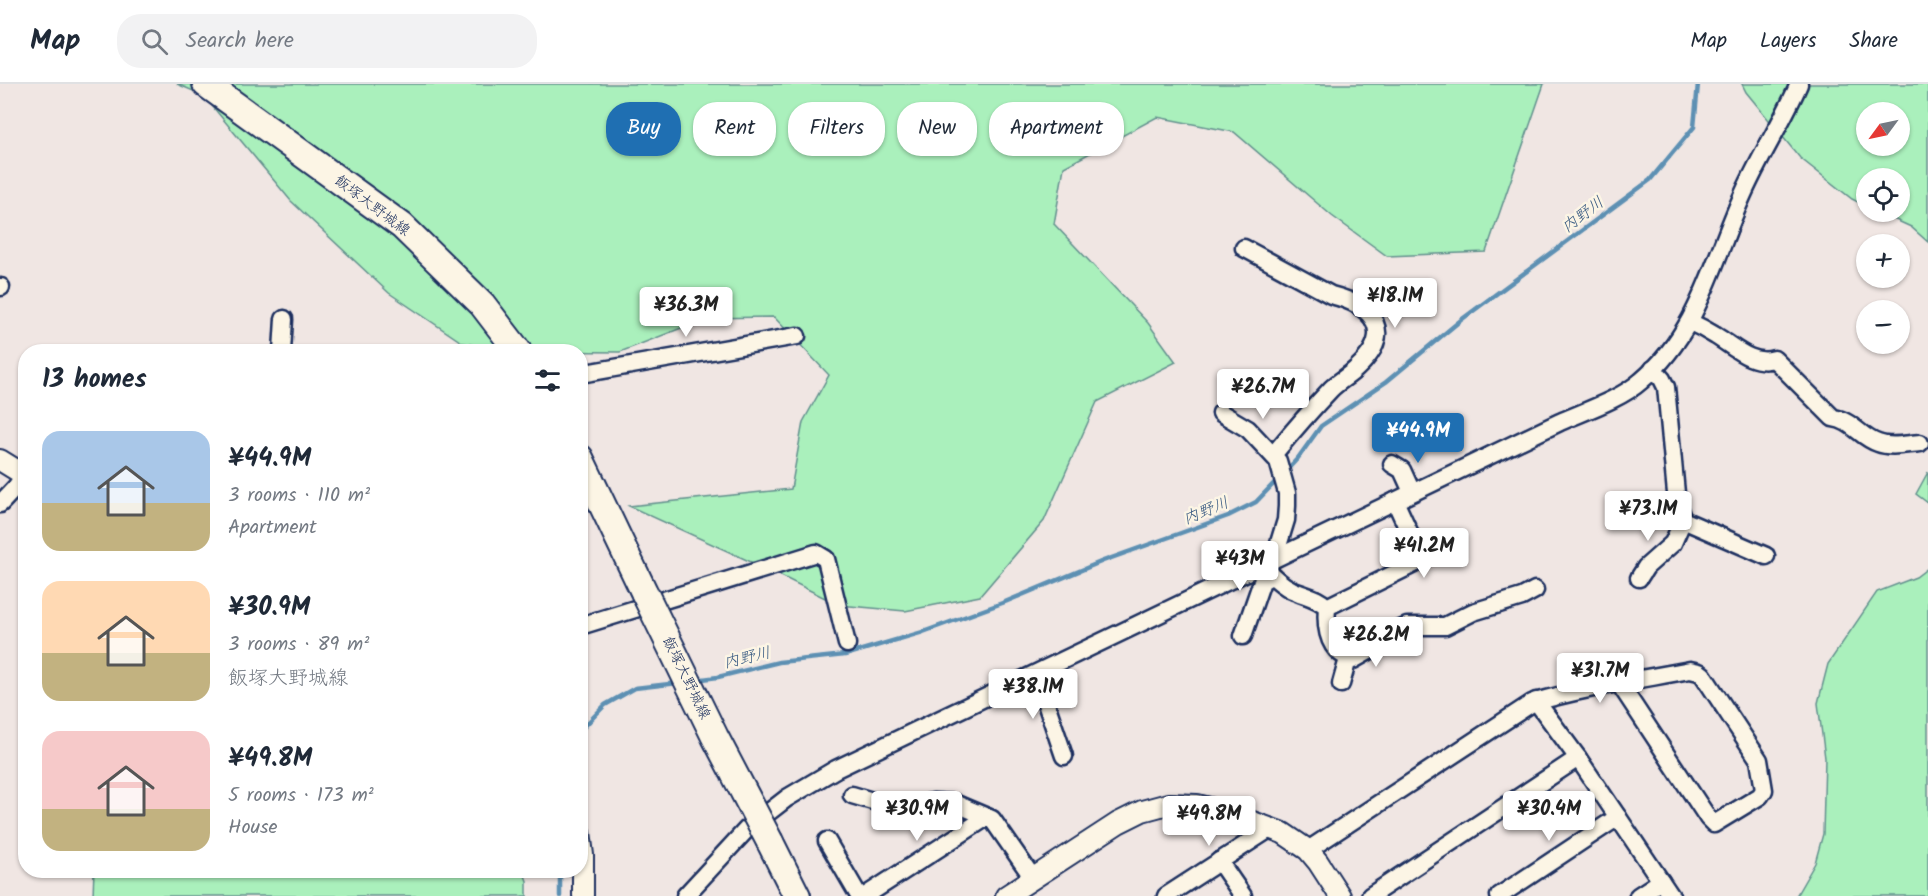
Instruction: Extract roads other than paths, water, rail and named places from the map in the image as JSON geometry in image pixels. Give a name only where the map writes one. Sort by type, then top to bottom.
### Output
[{"type":"main road","name":"飯塚大野城線","points":[[206,84],[402,226],[482,304],[513,344]]},
{"type":"main road","name":"飯塚大野城線","points":[[588,475],[725,757],[797,896]]},
{"type":"street","points":[[685,896],[747,829],[788,798],[836,769],[1269,566],[1412,492],[1611,399],[1641,382],[1674,346],[1690,322],[1701,301],[1742,196],[1786,113],[1798,84]]},
{"type":"street","points":[[1244,248],[1331,295],[1347,299],[1365,311],[1376,323],[1379,336],[1372,350],[1357,369],[1338,381],[1311,409],[1276,458]]},
{"type":"street","points":[[282,344],[284,319]]},
{"type":"street","points":[[1690,322],[1741,353],[1760,359],[1774,359],[1833,418],[1843,419],[1876,443],[1890,446],[1920,443]]},
{"type":"street","points":[[588,374],[797,336]]},
{"type":"street","points":[[1639,578],[1646,567],[1673,543],[1683,520],[1677,504],[1666,387],[1653,369]]},
{"type":"street","points":[[1221,413],[1248,429],[1276,458],[1287,493],[1286,520],[1243,636]]},
{"type":"street","points":[[0,460],[18,471]]},
{"type":"street","points":[[1392,464],[1402,470],[1412,492]]},
{"type":"street","points":[[0,504],[18,484]]},
{"type":"street","points":[[1327,607],[1422,560],[1395,501]]},
{"type":"street","points":[[1683,520],[1766,556]]},
{"type":"street","points":[[588,624],[816,553],[826,559],[847,644]]},
{"type":"street","points":[[1269,566],[1290,589],[1318,598],[1327,607],[1328,636],[1344,657],[1353,660],[1376,647],[1394,632],[1407,626],[1445,626],[1473,612],[1522,597],[1535,590]]},
{"type":"street","points":[[1341,684],[1348,658]]},
{"type":"street","points":[[1308,850],[1536,701],[1559,694],[1689,670],[1703,675],[1758,760],[1764,790],[1760,796],[1714,824],[1707,818],[1619,683]]},
{"type":"street","points":[[1036,674],[1064,756]]},
{"type":"street","points":[[1536,701],[1578,758],[1671,896]]},
{"type":"street","points":[[1370,896],[1578,758]]},
{"type":"street","points":[[852,795],[907,807],[933,802],[954,803],[992,819],[1033,878]]},
{"type":"street","points":[[1006,896],[1118,823],[1142,811],[1168,804],[1197,805],[1283,833],[1308,850],[1340,896]]},
{"type":"street","points":[[865,896],[987,817]]},
{"type":"street","points":[[1499,896],[1618,817]]},
{"type":"street","points":[[1166,896],[1271,828]]},
{"type":"street","points":[[827,841],[859,896]]},
{"type":"street","points":[[1219,861],[1243,896]]},
{"type":"street","points":[[583,878],[583,896]]},
{"type":"street","points":[[1638,896],[1661,881]]},
{"type":"waterway","name":"内野川","points":[[1285,472],[1321,426],[1386,382],[1461,320],[1650,180],[1694,127],[1698,84]]},
{"type":"waterway","name":"内野川","points":[[695,680],[718,677],[779,662],[845,655],[923,632],[1005,602],[1103,561],[1228,516],[1256,502],[1279,478]]},
{"type":"waterway","name":"内野川","points":[[588,723],[605,705],[635,688],[678,683]]},
{"type":"waterway","name":"内野川","points":[[560,878],[560,896]]}]
